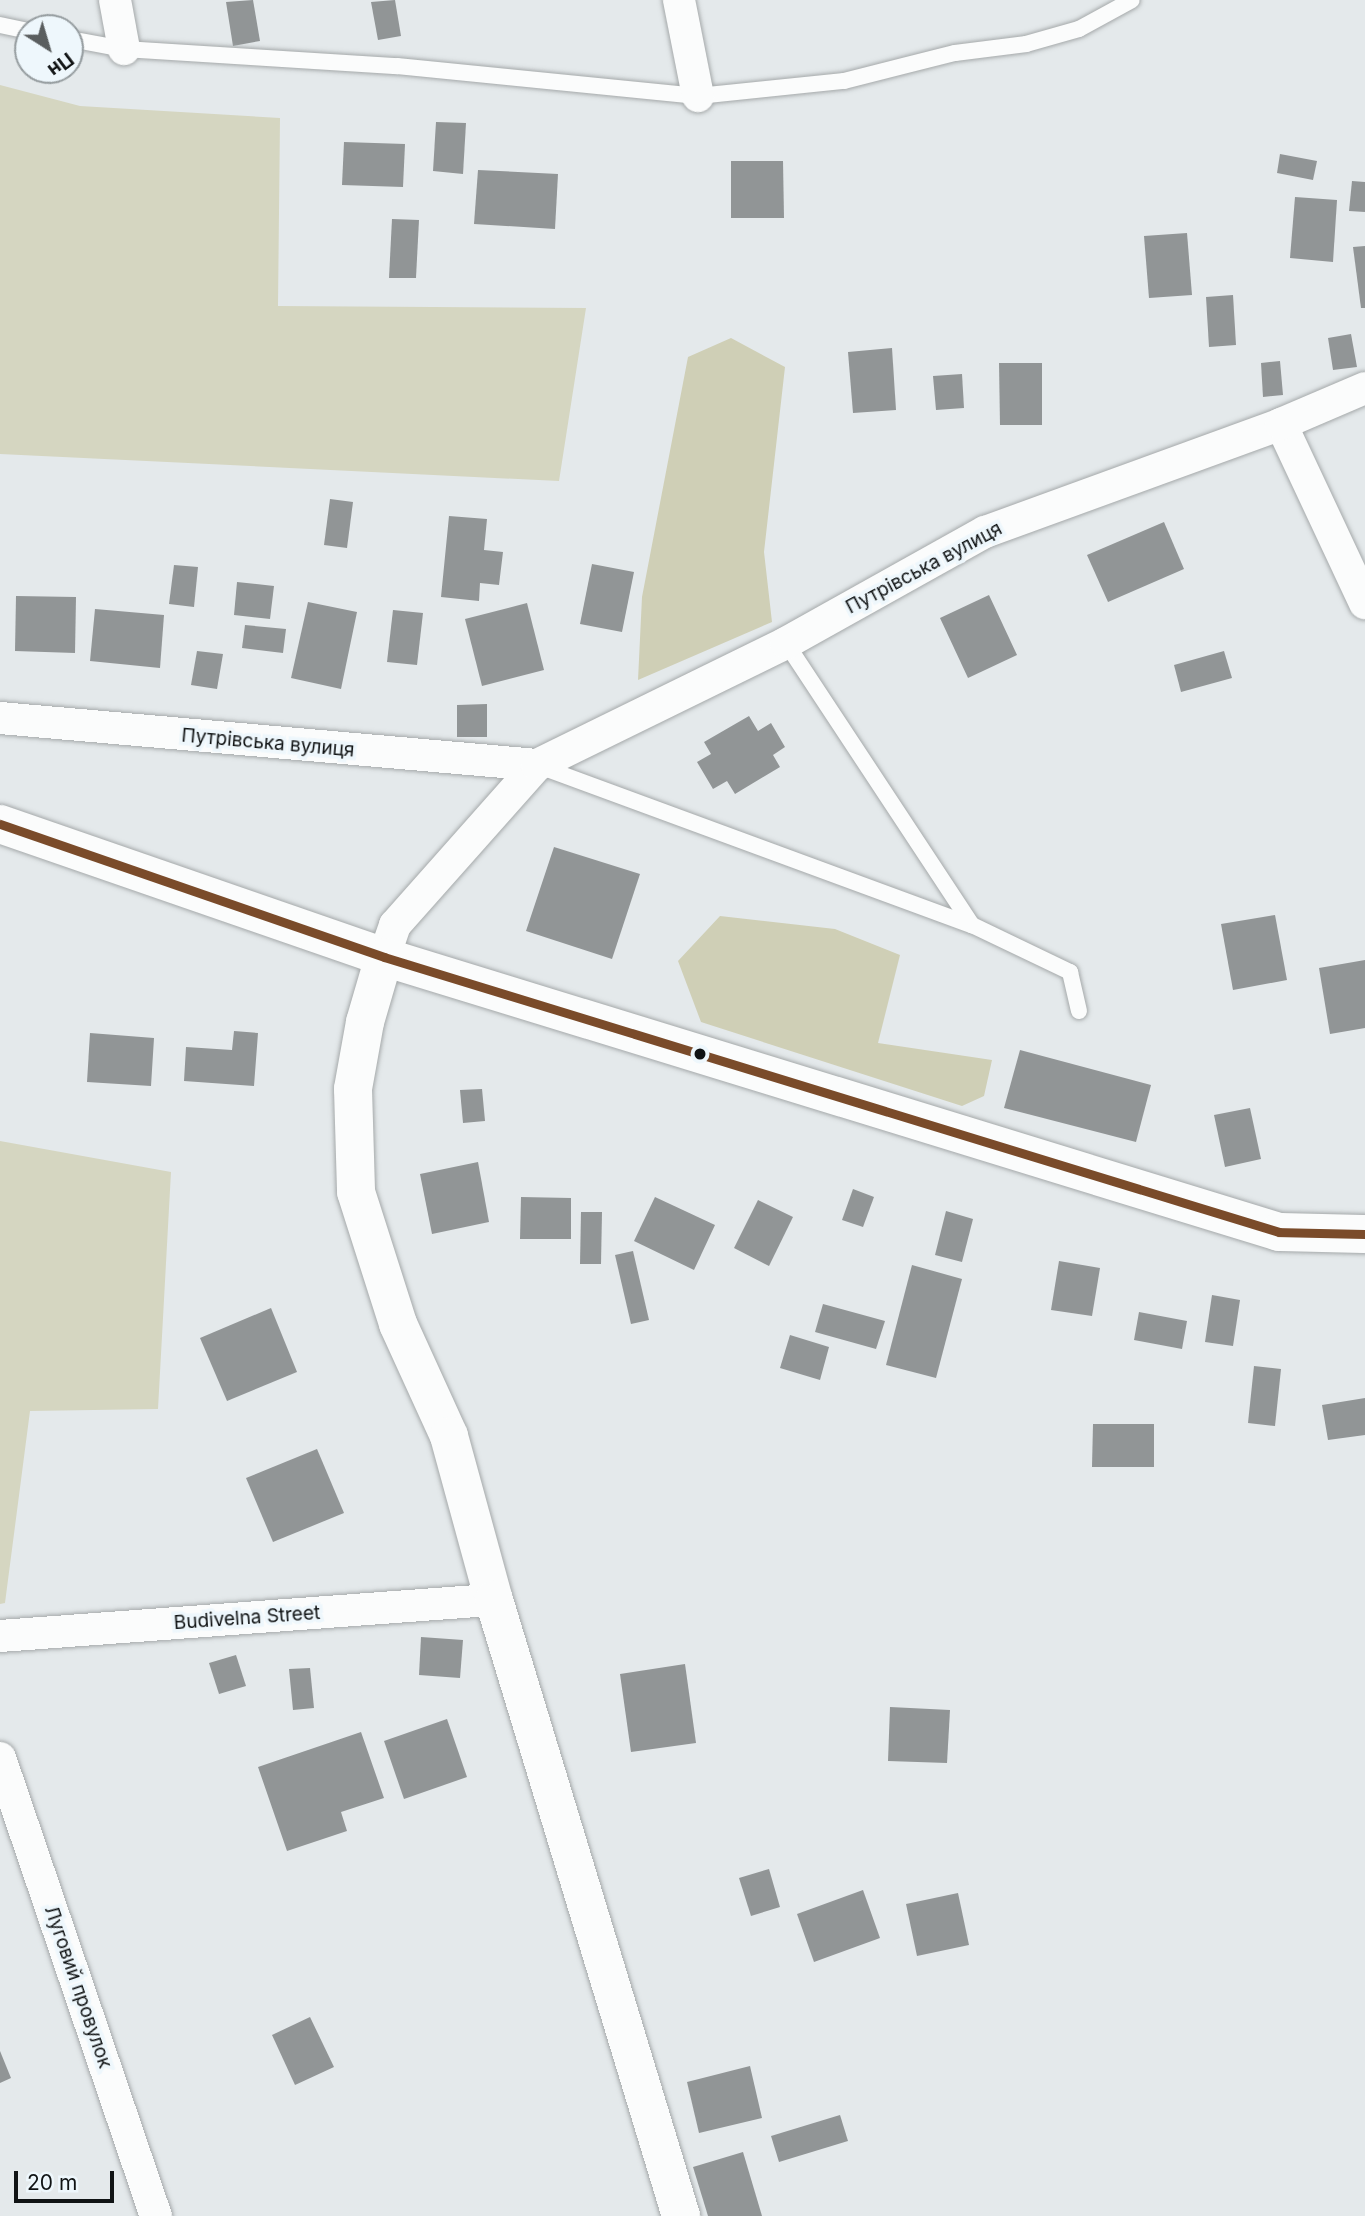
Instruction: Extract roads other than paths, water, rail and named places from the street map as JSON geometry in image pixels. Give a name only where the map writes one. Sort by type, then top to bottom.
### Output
[{"type":"main road","points":[[0,824],[384,957],[1279,1232],[1365,1234]]},
{"type":"main road","points":[[384,957],[365,1022],[353,1089],[356,1192],[398,1324],[449,1436],[494,1600],[681,2216]]},
{"type":"street","points":[[115,0],[124,49]]},
{"type":"street","points":[[679,0],[698,96]]},
{"type":"street","name":"Путрівська вулиця","points":[[384,957],[395,925],[537,765],[786,643],[985,532],[1280,424],[1365,388]]},
{"type":"street","points":[[1280,424],[1365,603]]},
{"type":"street","name":"Путрівська вулиця","points":[[0,718],[537,765]]},
{"type":"street","name":"Budivelna Street","points":[[0,1636],[494,1600]]},
{"type":"street","name":"Луговий провулок","points":[[0,1758],[156,2216]]},
{"type":"lane","points":[[84,42],[124,49],[397,65],[698,96],[844,81],[954,53],[1026,44],[1079,29],[1132,0]]},
{"type":"lane","points":[[786,643],[972,925]]},
{"type":"lane","points":[[537,765],[972,925],[1070,972],[1079,1011]]}]
